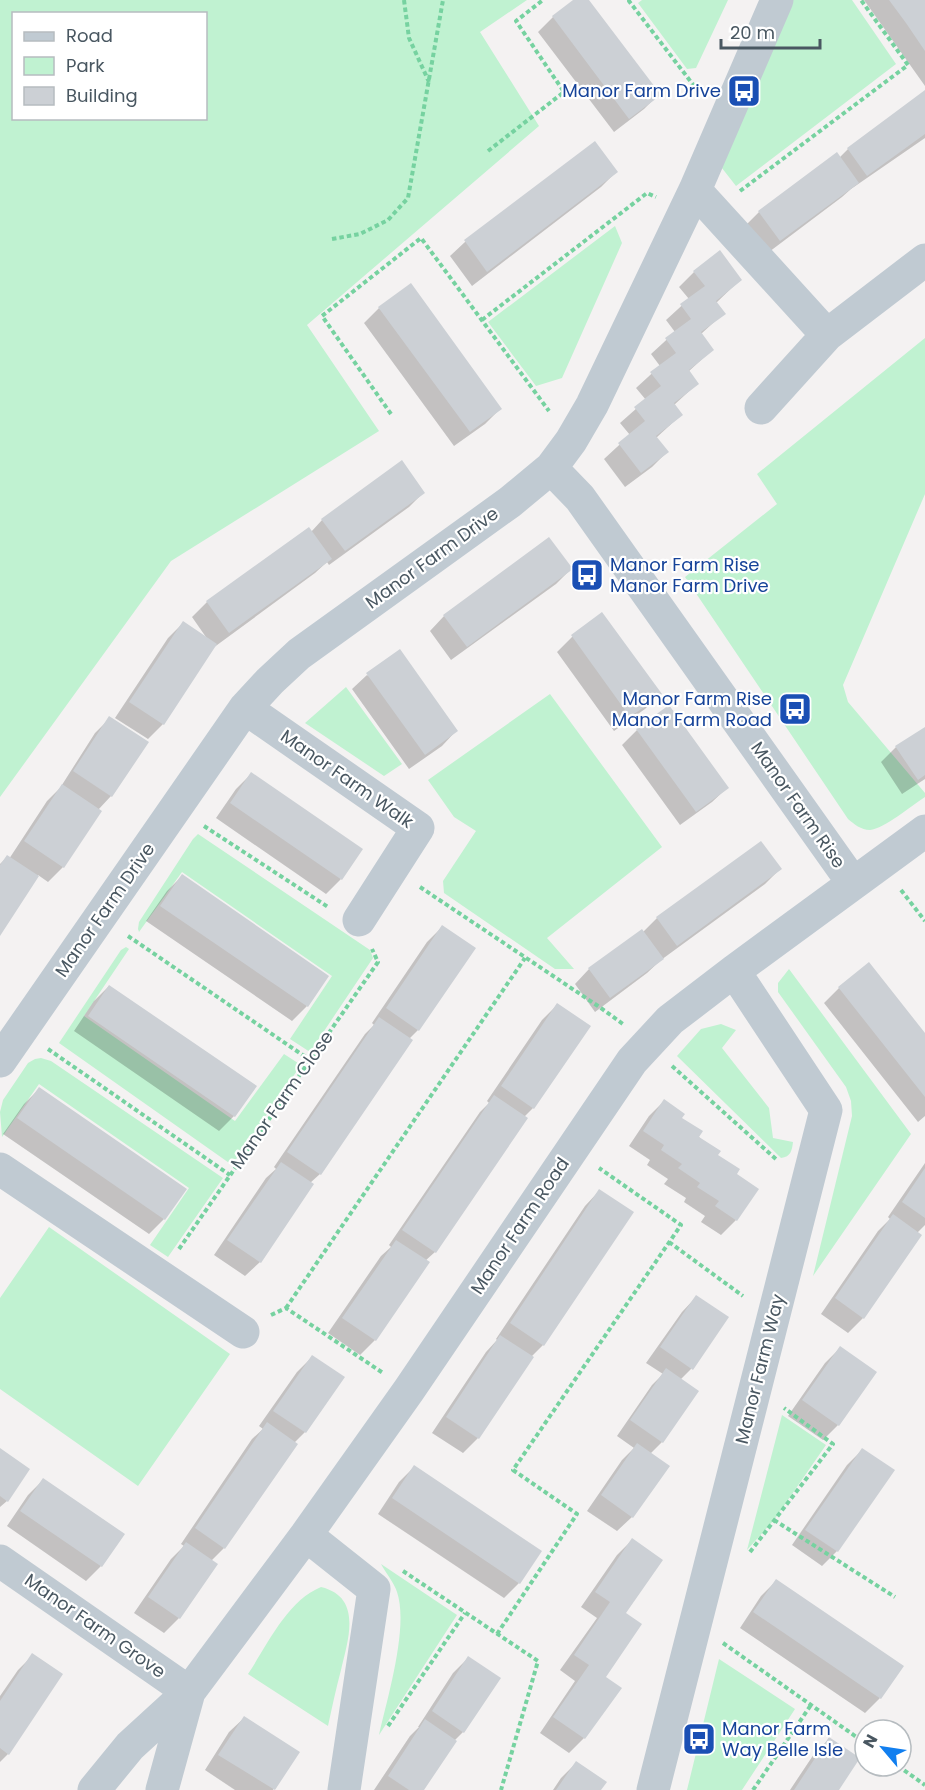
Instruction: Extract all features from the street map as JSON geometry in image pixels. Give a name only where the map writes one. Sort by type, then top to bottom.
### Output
[{"type":"street","name":"Manor Farm Drive","points":[[0,1061],[245,708],[299,654],[510,501],[551,468],[571,441],[697,204],[723,124],[777,0]]},
{"type":"street","points":[[697,204],[827,335]]},
{"type":"street","points":[[761,408],[827,335],[925,260]]},
{"type":"street","name":"Manor Farm Rise","points":[[551,468],[580,498],[853,883]]},
{"type":"street","name":"Manor Farm Walk","points":[[245,708],[418,828],[359,920]]},
{"type":"street","name":"Manor Farm Road","points":[[189,1692],[306,1535],[409,1390],[632,1061],[670,1020],[925,831]]},
{"type":"street","name":"Manor Farm Way","points":[[653,1790],[826,1110],[734,971]]},
{"type":"street","points":[[0,1169],[243,1332]]},
{"type":"street","points":[[306,1535],[374,1589],[344,1790]]},
{"type":"street","name":"Manor Farm Grove","points":[[4,1571],[189,1692]]},
{"type":"street","points":[[94,1790],[130,1746],[189,1692]]},
{"type":"street","points":[[162,1790],[189,1692]]},
{"type":"path","points":[[404,0],[409,38],[429,83]]},
{"type":"path","points":[[332,239],[360,234],[388,220],[408,198],[442,0]]},
{"type":"path","points":[[488,151],[564,92],[516,21],[543,0]]},
{"type":"path","points":[[629,0],[723,124]]},
{"type":"path","points":[[482,320],[647,193],[697,204],[908,65],[861,0]]},
{"type":"path","points":[[391,414],[322,316],[421,238],[571,441]]},
{"type":"path","points":[[176,807],[324,906],[359,920]]},
{"type":"path","points":[[392,869],[598,1006]]},
{"type":"path","points":[[100,917],[310,1060]]},
{"type":"path","name":"Manor Farm Close","points":[[160,1276],[378,962],[359,920]]},
{"type":"path","points":[[243,1332],[285,1308],[525,958]]},
{"type":"path","points":[[21,1030],[230,1175]]},
{"type":"path","points":[[648,1044],[806,1187]]},
{"type":"path","points":[[498,1634],[577,1514],[513,1470],[681,1225],[572,1149]]},
{"type":"path","points":[[669,1242],[773,1318]]},
{"type":"path","points":[[285,1308],[351,1350]]},
{"type":"path","points":[[746,1557],[833,1444],[755,1387]]},
{"type":"path","points":[[774,1520],[895,1597]]},
{"type":"path","points":[[400,1568],[538,1661],[501,1790]]},
{"type":"path","points":[[352,1737],[377,1742],[465,1613]]},
{"type":"path","points":[[695,1623],[853,1735]]},
{"type":"path","points":[[753,1790],[811,1705]]},
{"type":"green space","points":[[0,0],[527,0],[480,32],[539,126],[307,325],[379,431],[171,561],[0,797]]},
{"type":"green space","points":[[642,0],[728,0],[696,68],[687,69],[638,3]]},
{"type":"green space","points":[[791,0],[852,0],[896,64],[736,186],[718,163]]},
{"type":"green space","points":[[615,226],[622,243],[562,378],[536,386],[488,322]]},
{"type":"green space","points":[[925,338],[925,494],[843,685],[848,702],[925,793],[925,797],[883,826],[867,830],[848,819],[685,577],[777,504],[757,474]]},
{"type":"green space","points":[[346,687],[402,764],[384,776],[305,723]]},
{"type":"green space","points":[[550,694],[662,847],[547,938],[574,969],[555,969],[444,893],[443,881],[476,831],[454,817],[428,780]]},
{"type":"green space","points":[[198,834],[370,950],[373,958],[310,1052],[290,1039],[332,976],[182,872],[139,932],[139,922]]},
{"type":"green space","points":[[126,947],[129,949],[84,1016],[235,1121],[284,1054],[301,1065],[232,1165],[59,1043],[121,950]]},
{"type":"green space","points":[[789,969],[911,1134],[813,1276],[852,1116],[851,1101],[846,1087],[778,992],[778,983]]},
{"type":"green space","points":[[721,1024],[736,1030],[722,1048],[769,1108],[773,1138],[793,1142],[789,1155],[781,1158],[677,1056],[701,1029]]},
{"type":"green space","points":[[41,1058],[51,1061],[223,1178],[168,1257],[150,1245],[189,1188],[39,1084],[2,1137],[0,1112],[3,1100],[28,1063]]},
{"type":"green space","points":[[49,1227],[230,1354],[138,1486],[0,1389],[0,1298]]},
{"type":"green space","points":[[782,1415],[826,1445],[774,1520],[747,1550]]},
{"type":"green space","points":[[381,1564],[457,1615],[379,1735],[396,1663],[400,1624],[397,1592]]},
{"type":"green space","points":[[321,1587],[334,1592],[343,1600],[348,1610],[349,1621],[347,1646],[328,1726],[248,1674],[288,1613],[298,1602]]},
{"type":"green space","points":[[719,1659],[795,1709],[742,1790],[687,1790]]},
{"type":"building","points":[[573,0],[589,0],[661,95],[629,119],[552,16]]},
{"type":"building","points":[[889,0],[925,0],[925,51],[906,23]]},
{"type":"building","points":[[925,90],[925,134],[867,176],[847,148]]},
{"type":"building","points":[[595,141],[618,172],[487,272],[464,240]]},
{"type":"building","points":[[837,152],[859,183],[780,241],[758,211]]},
{"type":"building","points":[[720,250],[742,280],[716,301],[726,314],[701,332],[714,350],[689,370],[699,384],[674,403],[683,415],[656,436],[669,452],[641,473],[618,443],[645,421],[634,407],[661,386],[650,372],[676,353],[665,338],[691,319],[680,304],[705,286],[693,271]]},
{"type":"building","points":[[411,283],[502,409],[470,432],[378,307]]},
{"type":"building","points":[[402,460],[425,493],[345,551],[321,519]]},
{"type":"building","points":[[309,527],[332,559],[229,633],[206,601]]},
{"type":"building","points":[[549,537],[573,569],[467,647],[443,615]]},
{"type":"building","points":[[602,612],[662,694],[630,717],[571,635]]},
{"type":"building","points":[[183,621],[217,644],[164,725],[129,702]]},
{"type":"building","points":[[400,649],[458,731],[425,755],[366,673]]},
{"type":"building","points":[[669,705],[729,788],[696,812],[636,729]]},
{"type":"building","points":[[109,716],[149,742],[112,797],[73,771]]},
{"type":"building","points":[[925,727],[925,775],[918,780],[895,746]]},
{"type":"building","points":[[251,772],[363,849],[342,880],[230,803]]},
{"type":"building","points":[[62,784],[102,811],[64,868],[24,841]]},
{"type":"building","points":[[761,841],[782,869],[677,946],[656,917]]},
{"type":"building","points":[[7,855],[39,876],[0,936],[0,865]]},
{"type":"building","points":[[182,874],[329,976],[308,1007],[160,906]]},
{"type":"building","points":[[442,925],[476,948],[419,1031],[386,1008]]},
{"type":"building","points":[[642,929],[664,959],[610,998],[588,968]]},
{"type":"building","points":[[869,962],[925,1033],[925,1097],[838,987]]},
{"type":"building","points":[[109,985],[257,1086],[235,1117],[88,1016]]},
{"type":"building","points":[[557,1003],[591,1026],[534,1109],[501,1086]]},
{"type":"building","points":[[379,1017],[413,1040],[321,1175],[287,1152]]},
{"type":"building","points":[[39,1087],[187,1189],[165,1220],[17,1118]]},
{"type":"building","points":[[494,1095],[528,1118],[436,1253],[402,1230]]},
{"type":"building","points":[[664,1099],[685,1114],[682,1118],[703,1131],[699,1137],[721,1151],[718,1155],[740,1169],[737,1174],[759,1189],[737,1221],[715,1206],[719,1201],[697,1187],[700,1183],[678,1168],[682,1164],[661,1150],[664,1145],[643,1131]]},
{"type":"building","points":[[281,1162],[314,1184],[261,1263],[227,1240]]},
{"type":"building","points":[[925,1168],[925,1218],[902,1202]]},
{"type":"building","points":[[599,1189],[634,1212],[544,1346],[510,1323]]},
{"type":"building","points":[[893,1214],[922,1235],[864,1319],[835,1298]]},
{"type":"building","points":[[396,1240],[430,1262],[376,1341],[342,1318]]},
{"type":"building","points":[[696,1295],[729,1317],[693,1370],[660,1347]]},
{"type":"building","points":[[500,1335],[534,1357],[479,1439],[446,1417]]},
{"type":"building","points":[[840,1346],[877,1372],[839,1426],[802,1400]]},
{"type":"building","points":[[312,1355],[345,1377],[306,1433],[273,1411]]},
{"type":"building","points":[[666,1368],[699,1391],[663,1443],[630,1420]]},
{"type":"building","points":[[267,1422],[298,1444],[225,1549],[195,1528]]},
{"type":"building","points":[[637,1443],[670,1466],[633,1518],[601,1495]]},
{"type":"building","points":[[0,1448],[30,1469],[8,1502],[0,1496]]},
{"type":"building","points":[[862,1448],[895,1470],[838,1552],[805,1530]]},
{"type":"building","points":[[414,1465],[542,1551],[520,1584],[392,1498]]},
{"type":"building","points":[[43,1478],[125,1534],[102,1567],[20,1511]]},
{"type":"building","points":[[632,1538],[663,1560],[626,1613],[642,1624],[606,1677],[622,1688],[585,1739],[553,1717],[589,1665],[574,1655],[610,1602],[595,1592]]},
{"type":"building","points":[[186,1542],[218,1564],[180,1619],[148,1597]]},
{"type":"building","points":[[776,1579],[904,1666],[881,1699],[753,1612]]},
{"type":"building","points":[[32,1653],[63,1674],[9,1755],[0,1748],[0,1701]]},
{"type":"building","points":[[468,1656],[501,1678],[464,1733],[432,1711]]},
{"type":"building","points":[[244,1716],[300,1752],[275,1790],[218,1755]]},
{"type":"building","points":[[425,1719],[457,1741],[424,1790],[409,1790],[388,1776]]},
{"type":"building","points":[[829,1737],[853,1753],[853,1769],[839,1790],[794,1790]]},
{"type":"building","points":[[576,1761],[607,1782],[601,1790],[556,1790]]},
{"type":"place","name":"Manor Farm Drive","points":[[744,91]]},
{"type":"place","name":"Manor Farm Rise Manor Farm Drive","points":[[587,575]]},
{"type":"place","name":"Manor Farm Rise Manor Farm Road","points":[[795,709]]},
{"type":"place","name":"Manor Farm Way Belle Isle","points":[[699,1739]]}]
